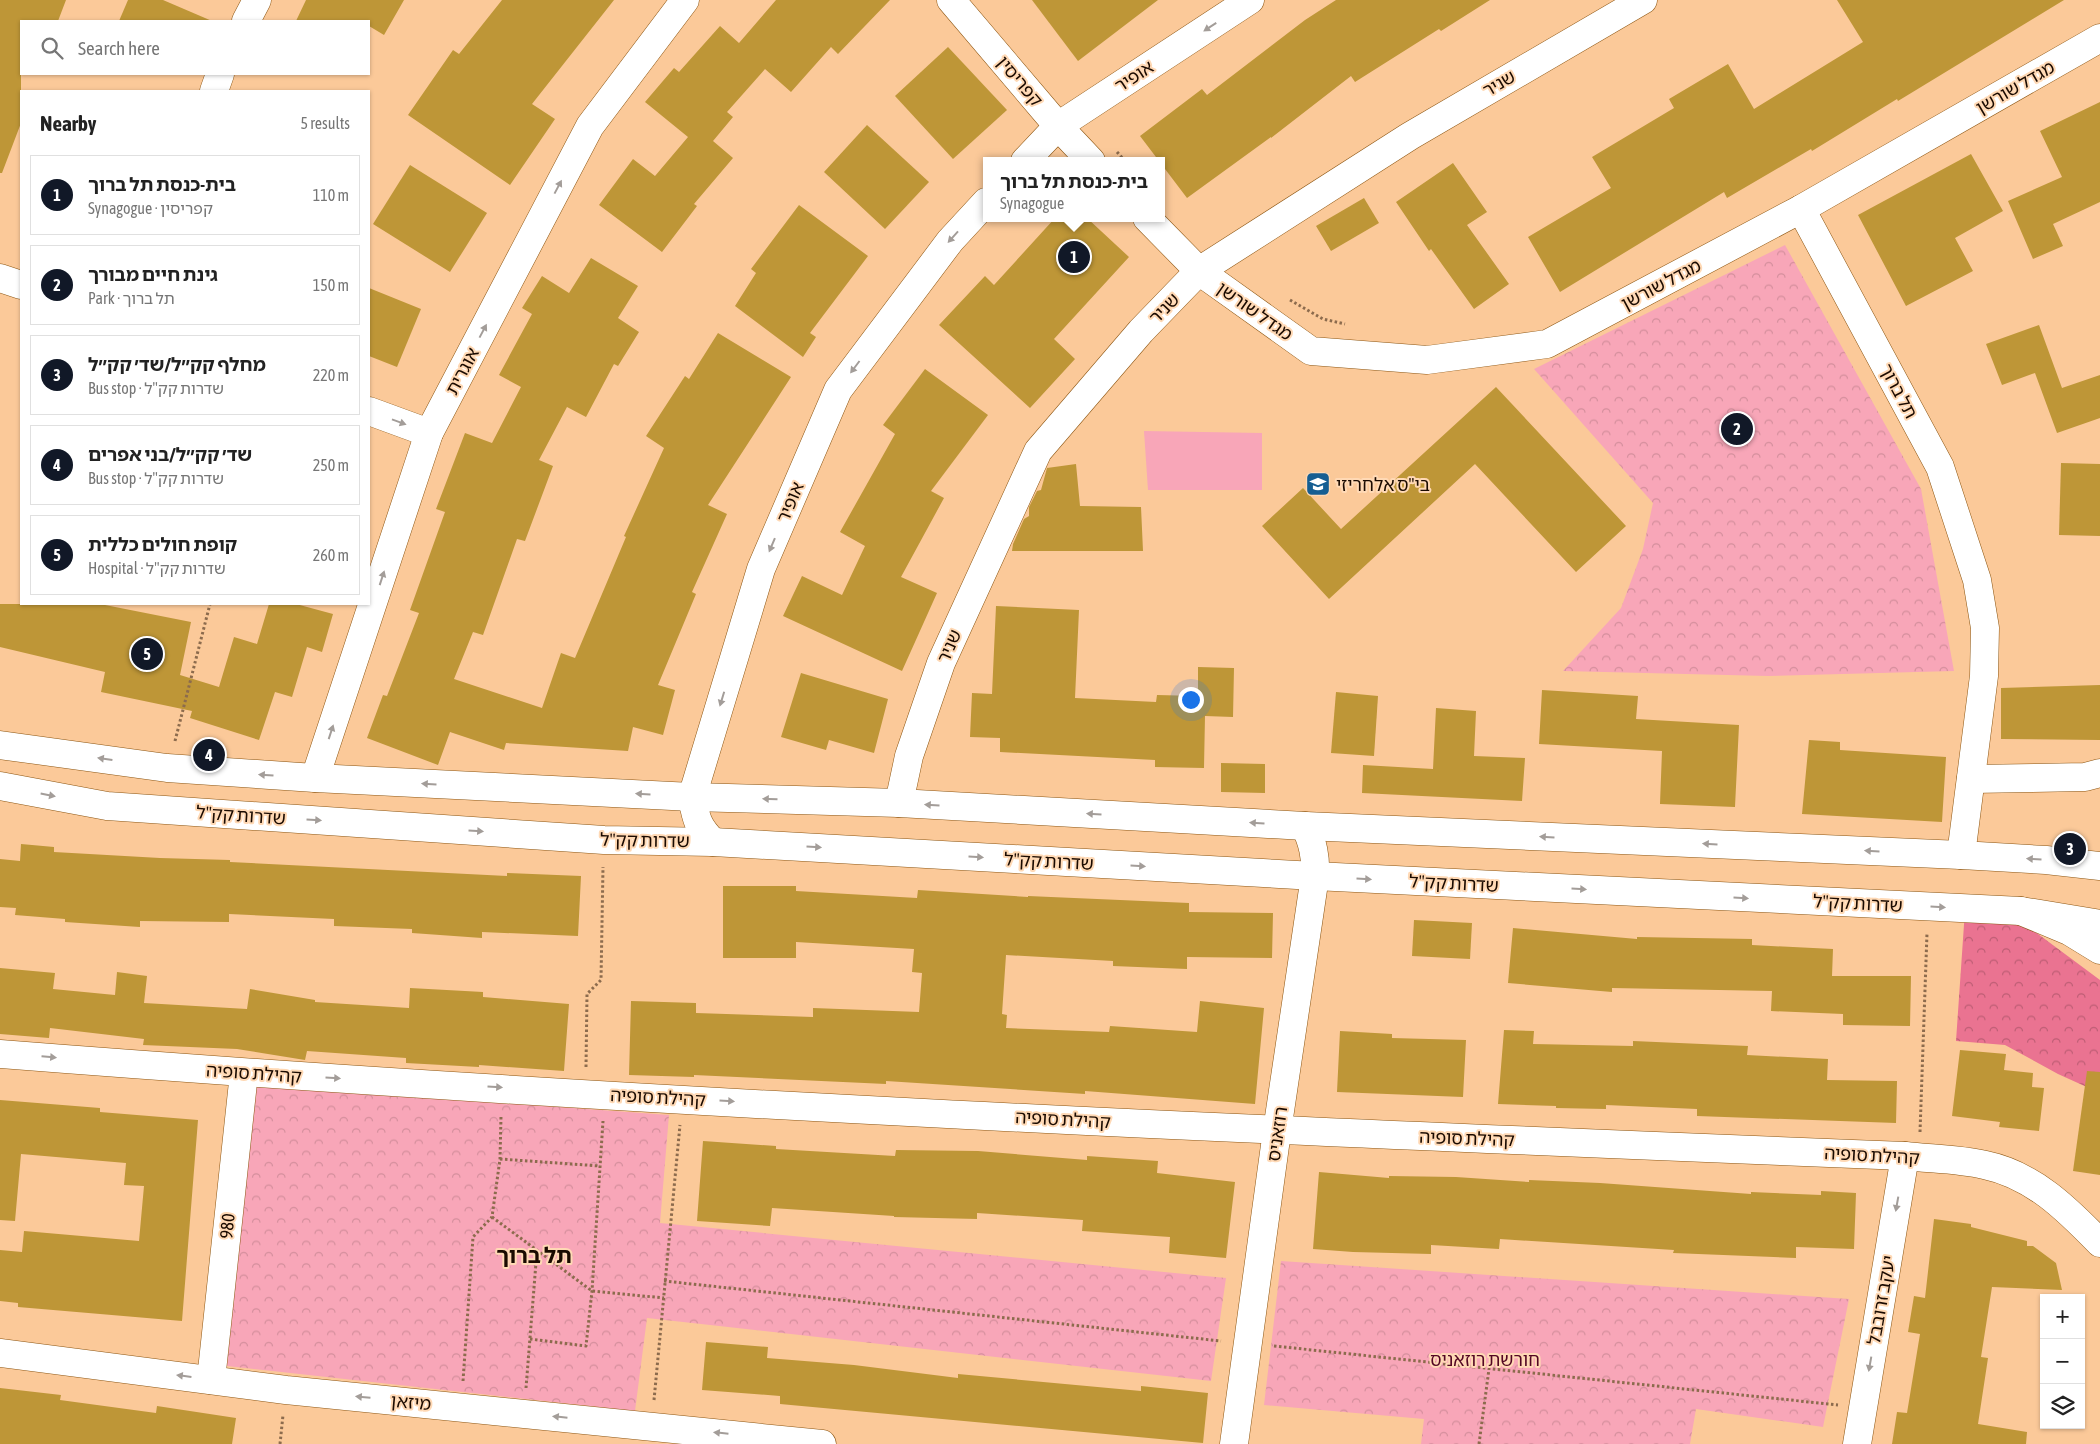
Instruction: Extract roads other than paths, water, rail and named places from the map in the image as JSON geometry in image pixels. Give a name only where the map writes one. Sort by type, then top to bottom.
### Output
[{"type":"main road","points":[[247,20],[257,0]]},
{"type":"main road","name":"אוגרית","points":[[316,778],[429,433],[590,126],[685,0]]},
{"type":"main road","name":"קפריסין","points":[[951,0],[1058,126],[1087,157]]},
{"type":"main road","name":"אופיר","points":[[1029,157],[1058,126],[1250,0]]},
{"type":"main road","name":"שניר","points":[[899,804],[909,756],[941,663],[1038,451],[1141,331],[1199,272],[1410,136],[1643,0]]},
{"type":"main road","name":"מגדל שורשן","points":[[1199,272],[1311,351],[1427,360],[1547,344],[1801,210],[2100,38]]},
{"type":"main road","points":[[214,90],[220,75]]},
{"type":"main road","name":"אופיר","points":[[692,797],[762,569],[838,390],[950,241],[983,205]]},
{"type":"main road","name":"תל ברוך","points":[[1801,210],[1940,467],[1977,580],[1984,628],[1984,676],[1961,855]]},
{"type":"main road","points":[[1151,222],[1199,272]]},
{"type":"main road","points":[[0,278],[20,285]]},
{"type":"main road","points":[[370,411],[429,433]]},
{"type":"main road","points":[[0,745],[167,768],[316,778],[692,797],[899,804],[1305,826],[1961,855],[2046,860],[2100,866]]},
{"type":"main road","points":[[1971,779],[2085,777],[2100,773]]},
{"type":"main road","name":"שדרות קק\"ל","points":[[0,786],[107,806],[604,840],[713,842],[1315,876],[2021,912],[2100,924]]},
{"type":"main road","points":[[692,797],[695,814],[701,829],[713,842]]},
{"type":"main road","name":"רוזאניס","points":[[1234,1444],[1277,1131],[1315,876],[1316,859],[1312,842],[1305,826]]},
{"type":"main road","points":[[2021,912],[2068,931],[2100,950]]},
{"type":"main road","name":"קהילת סופיה","points":[[0,1054],[244,1073],[682,1099],[1277,1131],[1912,1157],[1986,1165],[2027,1180],[2060,1203],[2100,1243]]},
{"type":"main road","name":"980","points":[[211,1380],[244,1073]]},
{"type":"main road","name":"יעקב זרובבל","points":[[1857,1444],[1912,1157]]},
{"type":"main road","name":"מיזאן","points":[[0,1353],[286,1390],[462,1406],[822,1444]]},
{"type":"place","name":"בית-כנסת תל ברוך","points":[[1074,257]]},
{"type":"place","name":"גינת חיים מבורך","points":[[1737,429]]},
{"type":"place","name":"בי\"ס אלחריזי","points":[[1318,484]]},
{"type":"place","name":"קופת חולים כללית","points":[[147,654]]},
{"type":"place","name":"שד׳ קק״ל/בני אפרים","points":[[209,755]]},
{"type":"place","name":"מחלף קק״ל/שד׳ קק״ל","points":[[2070,849]]},
{"type":"district","name":"תל ברוך","points":[[534,1255]]},
{"type":"park label","name":"חורשת רוזאניס","points":[[1485,1359]]}]
